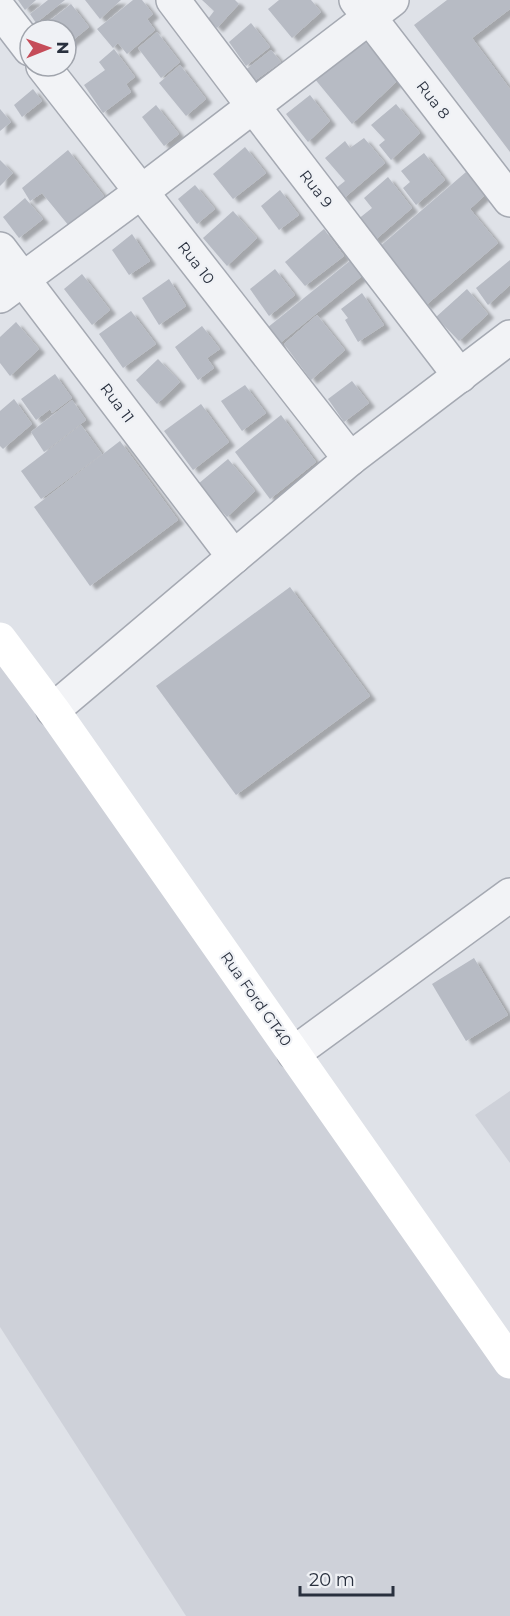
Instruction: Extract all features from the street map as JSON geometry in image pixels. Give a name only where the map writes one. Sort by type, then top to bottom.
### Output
[{"type":"street","name":"Rua 9","points":[[173,0],[460,376]]},
{"type":"street","points":[[11,288],[253,106],[373,6]]},
{"type":"street","name":"Rua 8","points":[[373,6],[510,200]]},
{"type":"street","points":[[0,10],[18,33]]},
{"type":"street","name":"Rua 10","points":[[52,78],[350,459]]},
{"type":"street","name":"Rua 11","points":[[0,249],[11,288],[234,556]]},
{"type":"street","points":[[53,710],[350,459],[509,340]]},
{"type":"street","name":"Rua Ford GT40","points":[[0,639],[53,710],[510,1362]]},
{"type":"street","points":[[294,1053],[510,895]]},
{"type":"shaded area","points":[[0,639],[510,1362],[510,1616],[186,1616],[0,1327]]},
{"type":"shaded area","points":[[510,1091],[510,1163],[475,1115]]},
{"type":"building","points":[[18,0],[36,0],[25,10]]},
{"type":"building","points":[[48,0],[65,0],[42,18],[33,18],[30,14]]},
{"type":"building","points":[[85,0],[121,0],[100,19]]},
{"type":"building","points":[[133,0],[142,0],[153,14],[147,19],[155,30],[127,54],[118,43],[113,48],[97,29]]},
{"type":"building","points":[[202,0],[235,0],[239,4],[217,28],[208,19],[214,11]]},
{"type":"building","points":[[279,0],[311,0],[321,12],[292,38],[268,9]]},
{"type":"building","points":[[447,0],[510,0],[510,9],[472,38],[510,89],[510,152],[414,25]]},
{"type":"building","points":[[71,4],[89,27],[78,36],[78,18],[53,18]]},
{"type":"building","points":[[251,23],[270,47],[246,66],[229,42]]},
{"type":"building","points":[[157,32],[180,62],[161,78],[138,48]]},
{"type":"building","points":[[360,37],[399,79],[352,124],[314,78]]},
{"type":"building","points":[[114,49],[135,77],[126,84],[131,92],[103,113],[84,85],[105,70],[99,62]]},
{"type":"building","points":[[271,50],[281,62],[253,82],[244,71]]},
{"type":"building","points":[[180,65],[206,99],[186,116],[159,83]]},
{"type":"building","points":[[33,89],[42,101],[22,117],[14,105]]},
{"type":"building","points":[[310,95],[330,121],[308,142],[286,114]]},
{"type":"building","points":[[396,104],[420,133],[391,160],[379,145],[385,140],[371,125]]},
{"type":"building","points":[[156,105],[179,134],[164,146],[142,117]]},
{"type":"building","points":[[0,109],[11,122],[0,131]]},
{"type":"building","points":[[364,138],[385,163],[343,199],[335,189],[345,181],[325,158],[345,141],[350,148]]},
{"type":"building","points":[[245,147],[266,173],[233,199],[213,174]]},
{"type":"building","points":[[68,150],[104,196],[69,226],[42,193],[30,201],[22,188]]},
{"type":"building","points":[[424,153],[445,180],[416,205],[403,188],[410,182],[401,171]]},
{"type":"building","points":[[0,160],[13,173],[0,186]]},
{"type":"building","points":[[466,172],[485,195],[470,209],[498,243],[425,306],[378,248]]},
{"type":"building","points":[[388,177],[412,208],[374,241],[357,220],[372,208],[364,198]]},
{"type":"building","points":[[195,185],[215,209],[197,224],[178,199]]},
{"type":"building","points":[[280,190],[299,215],[279,230],[261,206]]},
{"type":"building","points":[[25,198],[43,219],[19,238],[3,217]]},
{"type":"building","points":[[233,211],[257,238],[227,266],[203,238]]},
{"type":"building","points":[[324,229],[344,256],[305,286],[285,262]]},
{"type":"building","points":[[132,234],[150,261],[129,275],[112,250]]},
{"type":"building","points":[[351,260],[362,276],[274,348],[262,332]]},
{"type":"building","points":[[510,260],[510,285],[488,305],[476,288]]},
{"type":"building","points":[[275,269],[295,295],[269,316],[250,289]]},
{"type":"building","points":[[82,274],[110,310],[92,325],[64,289]]},
{"type":"building","points":[[169,279],[186,306],[159,325],[142,298]]},
{"type":"building","points":[[467,289],[488,314],[459,341],[436,317]]},
{"type":"building","points":[[362,293],[384,325],[358,342],[345,320],[348,318],[341,309]]},
{"type":"building","points":[[131,311],[156,344],[123,368],[99,334]]},
{"type":"building","points":[[317,315],[345,350],[311,380],[284,344]]},
{"type":"building","points":[[16,322],[39,349],[10,376],[0,363],[0,337]]},
{"type":"building","points":[[202,326],[220,349],[207,358],[214,368],[198,380],[175,347]]},
{"type":"building","points":[[158,359],[180,382],[157,404],[136,380]]},
{"type":"building","points":[[55,374],[72,398],[52,413],[50,409],[36,420],[21,399]]},
{"type":"building","points":[[352,381],[369,403],[344,422],[328,399]]},
{"type":"building","points":[[245,385],[266,413],[242,431],[221,401]]},
{"type":"building","points":[[14,399],[32,424],[3,449],[0,446],[0,411]]},
{"type":"building","points":[[72,400],[86,420],[44,452],[31,432]]},
{"type":"building","points":[[201,404],[229,442],[193,470],[164,431]]},
{"type":"building","points":[[281,415],[316,462],[270,499],[235,452]]},
{"type":"building","points":[[81,425],[102,454],[41,499],[21,471]]},
{"type":"building","points":[[120,441],[178,520],[90,586],[34,507]]},
{"type":"building","points":[[228,459],[255,491],[227,517],[198,484]]},
{"type":"building","points":[[290,587],[370,696],[236,795],[156,686]]},
{"type":"building","points":[[474,958],[508,1015],[466,1041],[432,984]]}]
